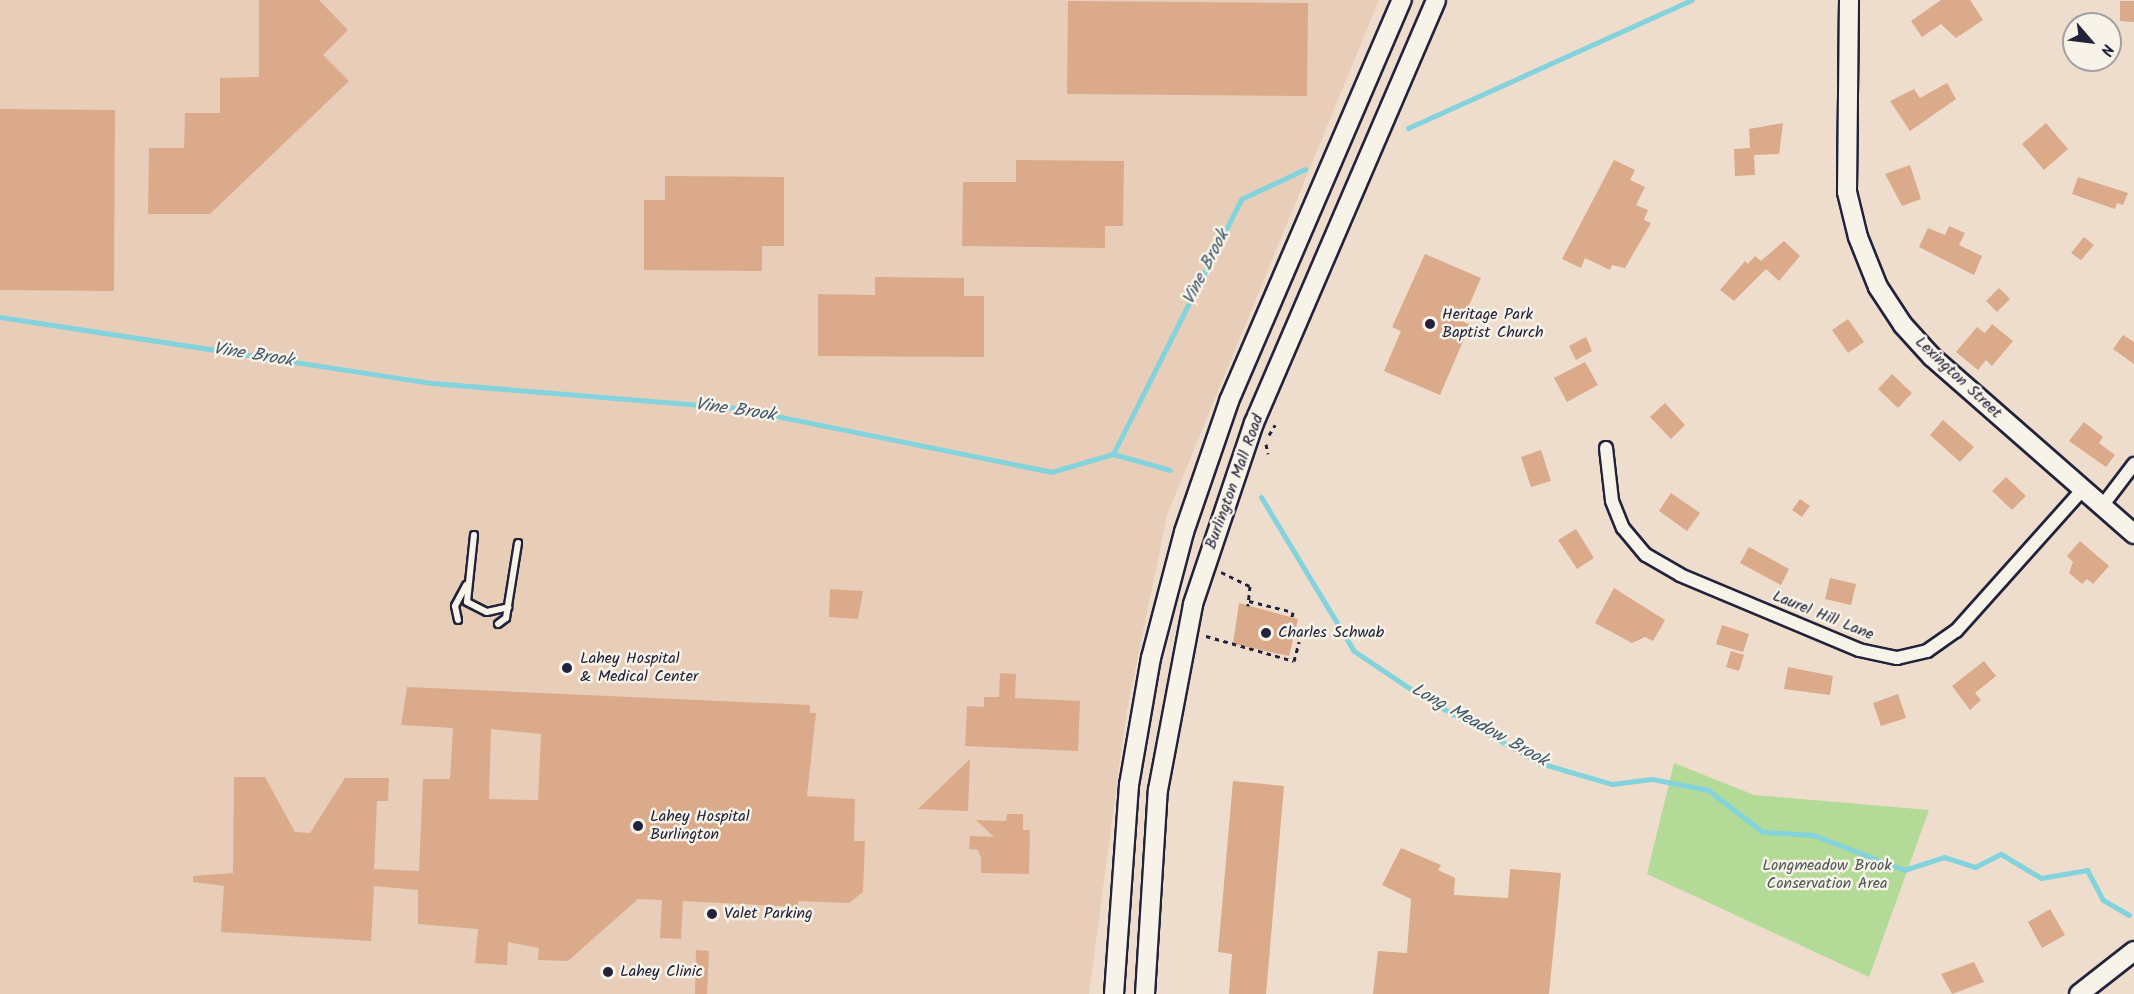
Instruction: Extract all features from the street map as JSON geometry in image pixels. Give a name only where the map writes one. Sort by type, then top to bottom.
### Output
[{"type":"main road","name":"Burlington Mall Road","points":[[1114,994],[1129,785],[1168,585],[1229,401],[1402,0]]},
{"type":"main road","name":"Burlington Mall Road","points":[[1145,994],[1158,790],[1193,604],[1254,423],[1436,0]]},
{"type":"main road","name":"Lexington Street","points":[[1849,0],[1846,176],[1853,222],[1870,270],[1896,316],[1923,348],[2134,534]]},
{"type":"main road","points":[[2079,994],[2134,951]]},
{"type":"street","name":"Laurel Hill Lane","points":[[1606,448],[1612,501],[1623,528],[1646,555],[1680,575],[1858,650],[1897,658],[1927,651],[1956,631],[2083,489]]},
{"type":"street","points":[[2102,506],[2134,464]]},
{"type":"lane","points":[[474,535],[467,602],[476,611],[500,612],[508,607]]},
{"type":"lane","points":[[498,624],[506,618],[518,543]]},
{"type":"lane","points":[[458,621],[455,606],[468,582]]},
{"type":"path","points":[[1268,454],[1266,446],[1275,425]]},
{"type":"path","points":[[1221,572],[1250,586],[1249,604],[1293,612],[1292,618]]},
{"type":"path","points":[[1206,636],[1294,661],[1299,642]]},
{"type":"shaded area","points":[[0,0],[1379,0],[1167,515],[1126,715],[1089,994],[0,994]]},
{"type":"green space","name":"Longmeadow Brook Conservation Area","points":[[1674,763],[1754,795],[1929,810],[1869,977],[1647,874]]},
{"type":"building","points":[[259,0],[319,0],[348,30],[323,55],[349,81],[210,214],[148,214],[149,148],[184,148],[185,113],[220,113],[220,78],[259,77]]},
{"type":"building","points":[[1941,0],[1970,0],[1983,20],[1956,38],[1941,24],[1922,37],[1911,21]]},
{"type":"building","points":[[1068,1],[1308,3],[1307,96],[1067,94]]},
{"type":"building","points":[[2120,1],[2134,1],[2134,22],[2122,21],[2122,12],[2120,12]]},
{"type":"building","points":[[1947,83],[1956,99],[1910,131],[1890,101],[1914,89],[1920,98]]},
{"type":"building","points":[[0,109],[115,110],[114,291],[0,290]]},
{"type":"building","points":[[1783,123],[1779,154],[1754,155],[1755,175],[1735,176],[1734,149],[1750,148],[1749,129]]},
{"type":"building","points":[[2046,123],[2068,149],[2044,170],[2022,144]]},
{"type":"building","points":[[1016,160],[1124,161],[1123,226],[1105,226],[1105,248],[962,246],[963,182],[1016,182]]},
{"type":"building","points":[[1614,160],[1635,170],[1630,180],[1645,187],[1636,205],[1648,210],[1644,220],[1651,223],[1625,268],[1612,265],[1610,270],[1585,258],[1581,268],[1562,259]]},
{"type":"building","points":[[1910,165],[1921,199],[1902,206],[1885,174]]},
{"type":"building","points":[[665,176],[784,177],[784,246],[762,246],[762,271],[644,270],[644,200],[665,200]]},
{"type":"building","points":[[2078,177],[2128,193],[2123,205],[2117,203],[2115,209],[2072,194]]},
{"type":"building","points":[[1949,226],[1965,233],[1959,245],[1982,256],[1974,275],[1919,247],[1928,228],[1945,235]]},
{"type":"building","points":[[2084,237],[2094,245],[2081,260],[2071,253]]},
{"type":"building","points":[[1784,241],[1800,256],[1779,281],[1766,269],[1734,301],[1720,290],[1745,261],[1748,264],[1755,256],[1761,261]]},
{"type":"building","points":[[1425,254],[1481,278],[1462,321],[1470,325],[1440,395],[1384,371],[1401,331],[1392,327]]},
{"type":"building","points":[[875,277],[964,278],[964,296],[984,296],[984,357],[818,356],[818,294],[875,295]]},
{"type":"building","points":[[1999,288],[2010,299],[1997,312],[1986,301]]},
{"type":"building","points":[[1848,319],[1864,342],[1848,353],[1832,330]]},
{"type":"building","points":[[1992,324],[2013,341],[1992,366],[1986,360],[1978,370],[1956,352],[1977,327],[1985,333]]},
{"type":"building","points":[[2123,335],[2134,342],[2134,364],[2113,349]]},
{"type":"building","points":[[1586,337],[1592,351],[1576,360],[1569,346]]},
{"type":"building","points":[[1585,362],[1598,385],[1567,402],[1554,378]]},
{"type":"building","points":[[1892,374],[1912,393],[1898,408],[1878,389]]},
{"type":"building","points":[[1665,403],[1685,425],[1671,439],[1650,417]]},
{"type":"building","points":[[1943,420],[1974,447],[1960,462],[1930,435]]},
{"type":"building","points":[[2084,422],[2103,437],[2099,443],[2115,455],[2106,467],[2069,441]]},
{"type":"building","points":[[1541,450],[1551,481],[1531,487],[1521,457]]},
{"type":"building","points":[[2006,477],[2026,496],[2012,510],[1992,491]]},
{"type":"building","points":[[1671,493],[1700,513],[1687,531],[1659,511]]},
{"type":"building","points":[[1800,499],[1810,506],[1802,517],[1792,510]]},
{"type":"building","points":[[1576,529],[1594,558],[1577,569],[1558,540]]},
{"type":"building","points":[[2080,541],[2109,566],[2093,584],[2087,579],[2082,584],[2069,573],[2073,562],[2067,556]]},
{"type":"building","points":[[1749,547],[1789,569],[1781,585],[1740,563]]},
{"type":"building","points":[[1830,578],[1856,584],[1851,605],[1825,599]]},
{"type":"building","points":[[1614,588],[1665,620],[1653,641],[1645,637],[1632,643],[1595,623]]},
{"type":"building","points":[[830,589],[863,591],[858,619],[829,617]]},
{"type":"building","name":"Charles Schwab","points":[[1239,603],[1298,619],[1289,656],[1233,644]]},
{"type":"building","points":[[1722,625],[1749,634],[1743,652],[1716,644]]},
{"type":"building","points":[[1731,651],[1744,655],[1739,671],[1726,667]]},
{"type":"building","points":[[1984,661],[1996,676],[1975,693],[1981,700],[1970,710],[1952,686]]},
{"type":"building","points":[[1788,667],[1833,676],[1830,695],[1784,689]]},
{"type":"building","points":[[1000,673],[1016,674],[1015,698],[1080,701],[1078,751],[965,746],[967,706],[984,707],[984,697],[999,697]]},
{"type":"building","name":"Lahey Hospital Burlington","points":[[407,687],[810,705],[810,713],[816,713],[807,796],[855,799],[854,841],[865,841],[863,892],[849,903],[798,901],[798,907],[683,901],[681,939],[660,938],[662,900],[638,899],[568,961],[538,960],[539,948],[508,942],[507,965],[475,963],[478,929],[418,924],[418,890],[374,886],[371,941],[221,932],[224,886],[193,882],[193,876],[233,873],[234,777],[265,777],[295,832],[310,833],[345,778],[389,778],[388,801],[377,801],[374,869],[419,871],[423,779],[450,779],[453,728],[401,725]],"holes":[[[491,729],[541,734],[538,800],[489,799]]]},
{"type":"building","points":[[1898,694],[1906,718],[1881,726],[1873,703]]},
{"type":"building","points":[[970,759],[968,811],[918,809]]},
{"type":"building","points":[[1233,781],[1284,786],[1266,994],[1229,994],[1232,954],[1218,952]]},
{"type":"building","points":[[1007,814],[1023,814],[1023,830],[1030,830],[1029,874],[981,873],[981,858],[978,850],[969,849],[970,836],[994,837],[976,820],[1006,821]]},
{"type":"building","points":[[1401,848],[1441,865],[1438,870],[1455,878],[1454,895],[1508,898],[1510,869],[1561,873],[1549,994],[1373,994],[1378,951],[1407,953],[1411,899],[1382,885]]},
{"type":"building","points":[[2050,909],[2065,935],[2042,948],[2028,922]]},
{"type":"building","points":[[696,950],[709,951],[707,994],[695,994]]},
{"type":"building","points":[[1974,962],[1984,982],[1952,994],[1941,974]]},
{"type":"waterway","name":"Vine Brook","points":[[1408,128],[1691,0]]},
{"type":"waterway","name":"Vine Brook","points":[[0,317],[432,383],[737,408],[1051,472],[1113,454],[1241,199],[1305,169]]},
{"type":"waterway","name":"Long Meadow Brook","points":[[1113,454],[1170,470]]},
{"type":"waterway","name":"Long Meadow Brook","points":[[1261,497],[1354,651],[1421,696],[1540,763],[1612,784],[1652,779],[1708,790],[1763,832],[1813,835],[1904,870],[1944,857],[1975,867],[2001,854],[2041,878],[2087,870],[2103,900],[2129,915]]},
{"type":"place","name":"Heritage Park Baptist Church","points":[[1430,324]]},
{"type":"place","name":"Charles Schwab","points":[[1266,633]]},
{"type":"place","name":"Lahey Hospital & Medical Center","points":[[567,668]]},
{"type":"place","name":"Lahey Hospital Burlington","points":[[638,826]]},
{"type":"place","name":"Valet Parking","points":[[712,914]]},
{"type":"place","name":"Lahey Clinic","points":[[608,972]]}]
